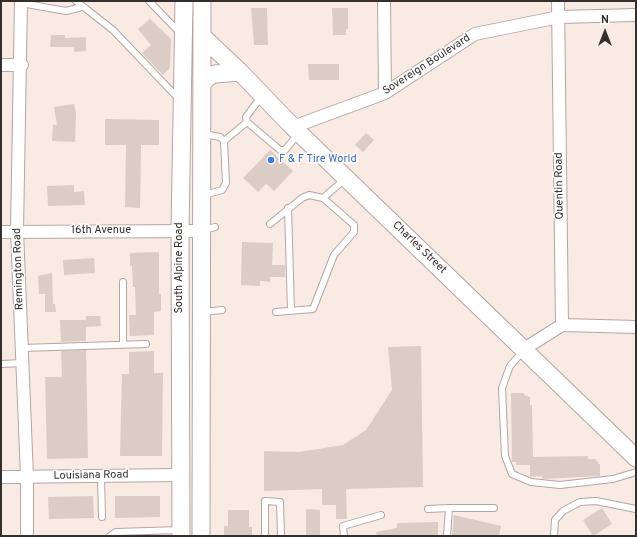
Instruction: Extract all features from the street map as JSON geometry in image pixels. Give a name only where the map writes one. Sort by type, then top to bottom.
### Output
[{"type":"main road","name":"South Alpine Road","points":[[181,533],[180,231],[184,1]]},
{"type":"main road","name":"South Alpine Road","points":[[201,536],[200,312],[208,229],[201,196],[203,83],[202,1]]},
{"type":"main road","name":"Charles Street","points":[[203,36],[296,130],[636,458]]},
{"type":"main road","points":[[203,83],[208,77],[215,74],[240,72]]},
{"type":"main road","points":[[181,431],[200,430]]},
{"type":"street","points":[[384,1],[385,93]]},
{"type":"street","name":"Quentin Road","points":[[558,1],[562,325]]},
{"type":"street","name":"Remington Road","points":[[21,2],[22,65],[17,231],[27,477],[27,536]]},
{"type":"street","name":"Sovereign Boulevard","points":[[296,130],[385,93],[475,34],[559,17],[636,15]]},
{"type":"street","points":[[1,65],[22,65]]},
{"type":"street","name":"16th Avenue","points":[[1,232],[180,231],[208,229]]},
{"type":"street","points":[[524,349],[562,325],[636,327]]},
{"type":"street","name":"Louisiana Road","points":[[1,477],[181,475]]},
{"type":"lane","points":[[76,1],[114,30],[176,96]]},
{"type":"lane","points":[[149,1],[184,38]]},
{"type":"lane","points":[[21,2],[66,12],[82,7]]},
{"type":"lane","points":[[262,95],[246,117],[247,122],[280,150],[285,150],[296,130]]},
{"type":"lane","points":[[224,141],[247,122]]},
{"type":"lane","points":[[201,196],[222,190],[226,183],[224,141],[220,137],[202,134]]},
{"type":"lane","points":[[323,198],[346,178]]},
{"type":"lane","points":[[270,224],[288,208],[309,194],[323,198],[354,225],[354,232],[334,255],[313,309],[276,312]]},
{"type":"lane","points":[[288,208],[291,311]]},
{"type":"lane","points":[[123,282],[123,344]]},
{"type":"lane","points":[[200,312],[222,310]]},
{"type":"lane","points":[[22,348],[146,344]]},
{"type":"lane","points":[[524,349],[510,366],[502,388],[505,456],[512,474],[531,482],[560,485],[613,479],[636,472]]},
{"type":"lane","points":[[1,364],[23,364]]},
{"type":"lane","points":[[101,476],[102,517]]},
{"type":"lane","points":[[265,536],[265,501],[280,502],[281,536]]},
{"type":"lane","points":[[554,536],[555,520],[563,511],[580,502],[596,501],[636,509]]},
{"type":"lane","points":[[447,536],[449,508]]},
{"type":"lane","points":[[428,509],[494,508]]},
{"type":"lane","points":[[344,536],[343,526],[381,515]]},
{"type":"lane","points":[[110,536],[116,532],[181,533]]},
{"type":"building","points":[[251,8],[267,8],[268,45],[254,45]]},
{"type":"building","points":[[332,8],[348,8],[348,29],[346,29],[346,35],[333,35]]},
{"type":"building","points":[[150,19],[171,39],[170,68],[163,75],[142,53],[151,45],[138,29]]},
{"type":"building","points":[[51,35],[65,35],[65,38],[86,37],[86,51],[74,52],[74,47],[50,47]]},
{"type":"building","points":[[308,64],[339,64],[339,80],[309,80]]},
{"type":"building","points":[[74,104],[76,113],[75,142],[52,141],[53,125],[57,125],[54,107]]},
{"type":"building","points":[[105,119],[159,120],[159,145],[141,145],[140,208],[125,207],[126,145],[105,145]]},
{"type":"building","points":[[366,133],[374,140],[363,152],[355,145]]},
{"type":"building","name":"F & F Tire World","points":[[270,150],[293,171],[274,191],[266,184],[258,192],[243,178]]},
{"type":"building","points":[[74,185],[74,192],[84,191],[85,205],[48,206],[47,186]]},
{"type":"building","points":[[242,242],[273,243],[272,265],[285,265],[285,277],[270,277],[270,282],[260,281],[260,286],[241,285]]},
{"type":"building","points":[[159,252],[159,294],[161,294],[161,311],[154,312],[154,335],[130,336],[129,315],[136,315],[135,287],[133,287],[130,253]]},
{"type":"building","points":[[94,258],[95,273],[64,275],[63,260]]},
{"type":"building","points":[[52,273],[53,304],[55,304],[56,312],[45,312],[45,294],[39,294],[38,276]]},
{"type":"building","points":[[86,316],[100,316],[101,326],[86,327]]},
{"type":"building","points":[[60,320],[86,320],[86,341],[61,342]]},
{"type":"building","points":[[421,346],[423,487],[346,489],[347,519],[336,519],[336,505],[322,505],[322,489],[264,491],[264,451],[299,452],[343,445],[366,430],[392,390],[388,347]]},
{"type":"building","points":[[86,350],[88,458],[47,459],[45,377],[62,377],[61,351]]},
{"type":"building","points":[[154,351],[154,373],[163,373],[162,456],[120,456],[122,374],[129,374],[129,352]]},
{"type":"building","points":[[511,393],[524,393],[524,395],[530,397],[530,405],[532,405],[533,457],[588,456],[588,459],[596,459],[598,464],[600,464],[600,476],[542,479],[542,476],[530,477],[530,465],[516,465],[516,462],[512,462]]},
{"type":"building","points":[[93,496],[94,518],[49,519],[48,497]]},
{"type":"building","points":[[115,496],[160,496],[160,517],[115,518]]},
{"type":"building","points":[[602,508],[612,524],[593,536],[583,520]]},
{"type":"building","points":[[306,509],[320,510],[320,536],[306,536]]},
{"type":"building","points":[[228,510],[249,510],[249,527],[252,527],[252,536],[224,536],[224,526],[228,526]]},
{"type":"building","points":[[454,515],[501,526],[499,536],[452,535]]},
{"type":"building","points":[[438,522],[438,536],[377,536],[376,532],[397,528],[397,523]]},
{"type":"place","name":"F & F Tire World","points":[[271,160]]}]
